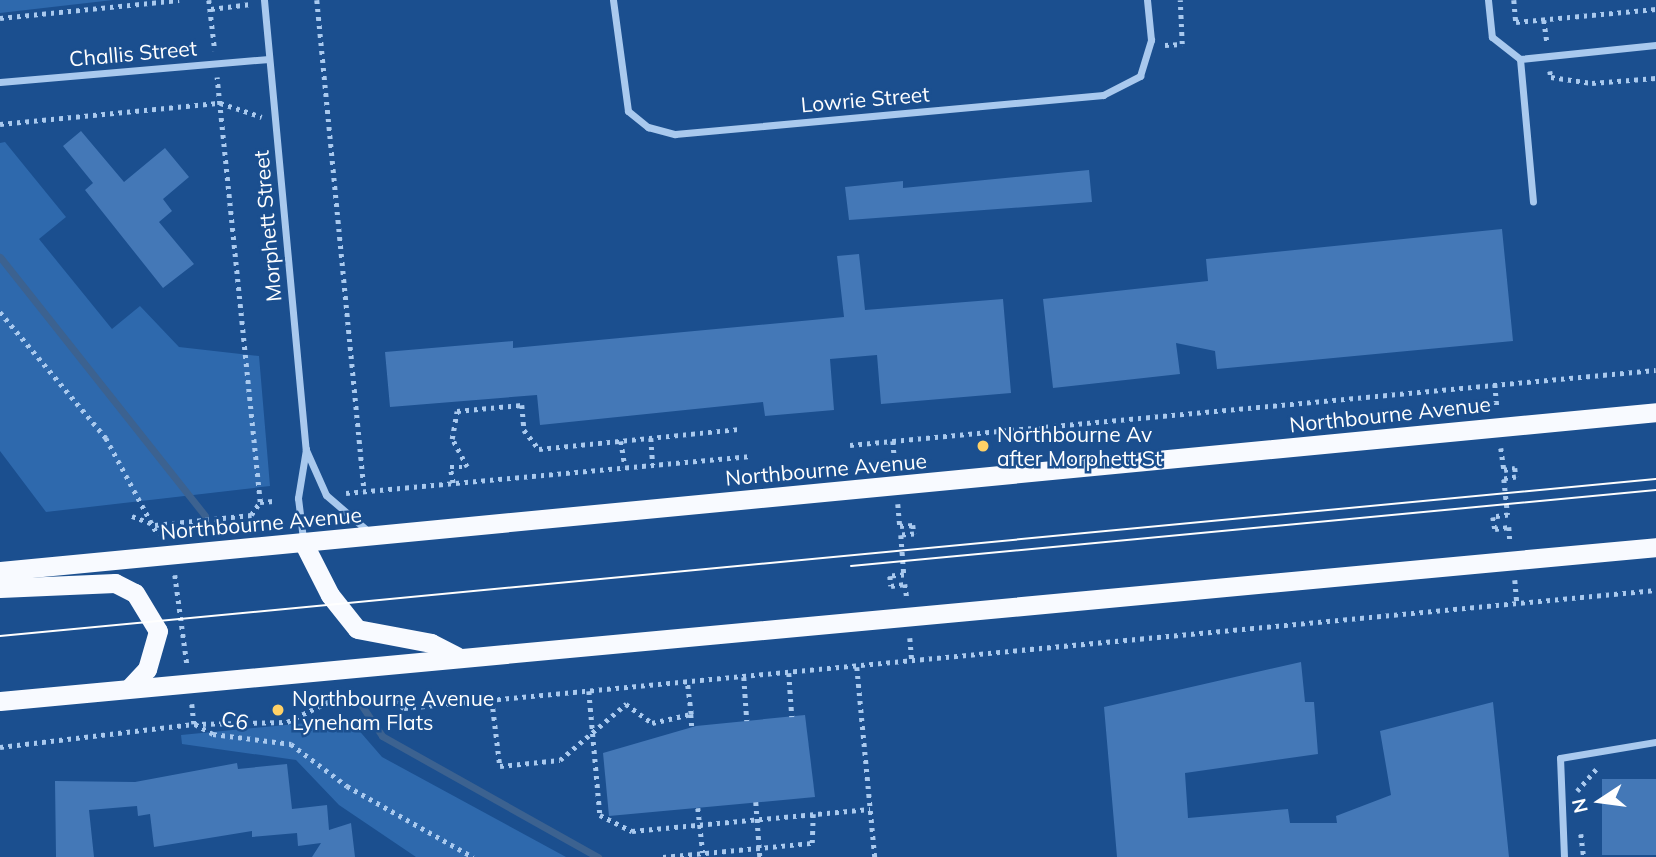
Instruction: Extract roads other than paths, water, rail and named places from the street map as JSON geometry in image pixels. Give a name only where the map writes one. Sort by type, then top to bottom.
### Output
[{"type":"highway","name":"Northbourne Avenue","points":[[0,571],[1656,411]]},
{"type":"highway","points":[[303,542],[330,594],[357,629],[431,643],[458,657]]},
{"type":"highway","points":[[0,701],[1656,547]]},
{"type":"highway","points":[[0,589],[115,583],[135,593],[157,621],[158,640],[147,669],[129,688]]},
{"type":"street","name":"Lowrie Street","points":[[613,0],[628,111],[648,127],[675,134],[1103,95],[1140,76],[1150,46],[1147,0]]},
{"type":"street","points":[[1488,0],[1492,37],[1520,59],[1656,45]]},
{"type":"street","name":"Morphett Street","points":[[264,1],[306,449],[298,498],[303,542]]},
{"type":"street","name":"Challis Street","points":[[0,82],[269,59]]},
{"type":"street","points":[[1520,59],[1533,201]]},
{"type":"street","name":"Morphett Street","points":[[306,449],[326,495],[374,535]]},
{"type":"street","points":[[1564,857],[1560,758],[1656,742]]},
{"type":"waterway","points":[[0,257],[205,516]]},
{"type":"waterway","points":[[362,706],[382,736],[598,857]]},
{"type":"tram line","points":[[0,636],[1656,479]]},
{"type":"tram line","points":[[851,566],[1656,490]]},
{"type":"place","name":"Northbourne Av after Morphett St","points":[[983,446]]},
{"type":"place","name":"Northbourne Avenue Lyneham Flats","points":[[278,710]]}]
